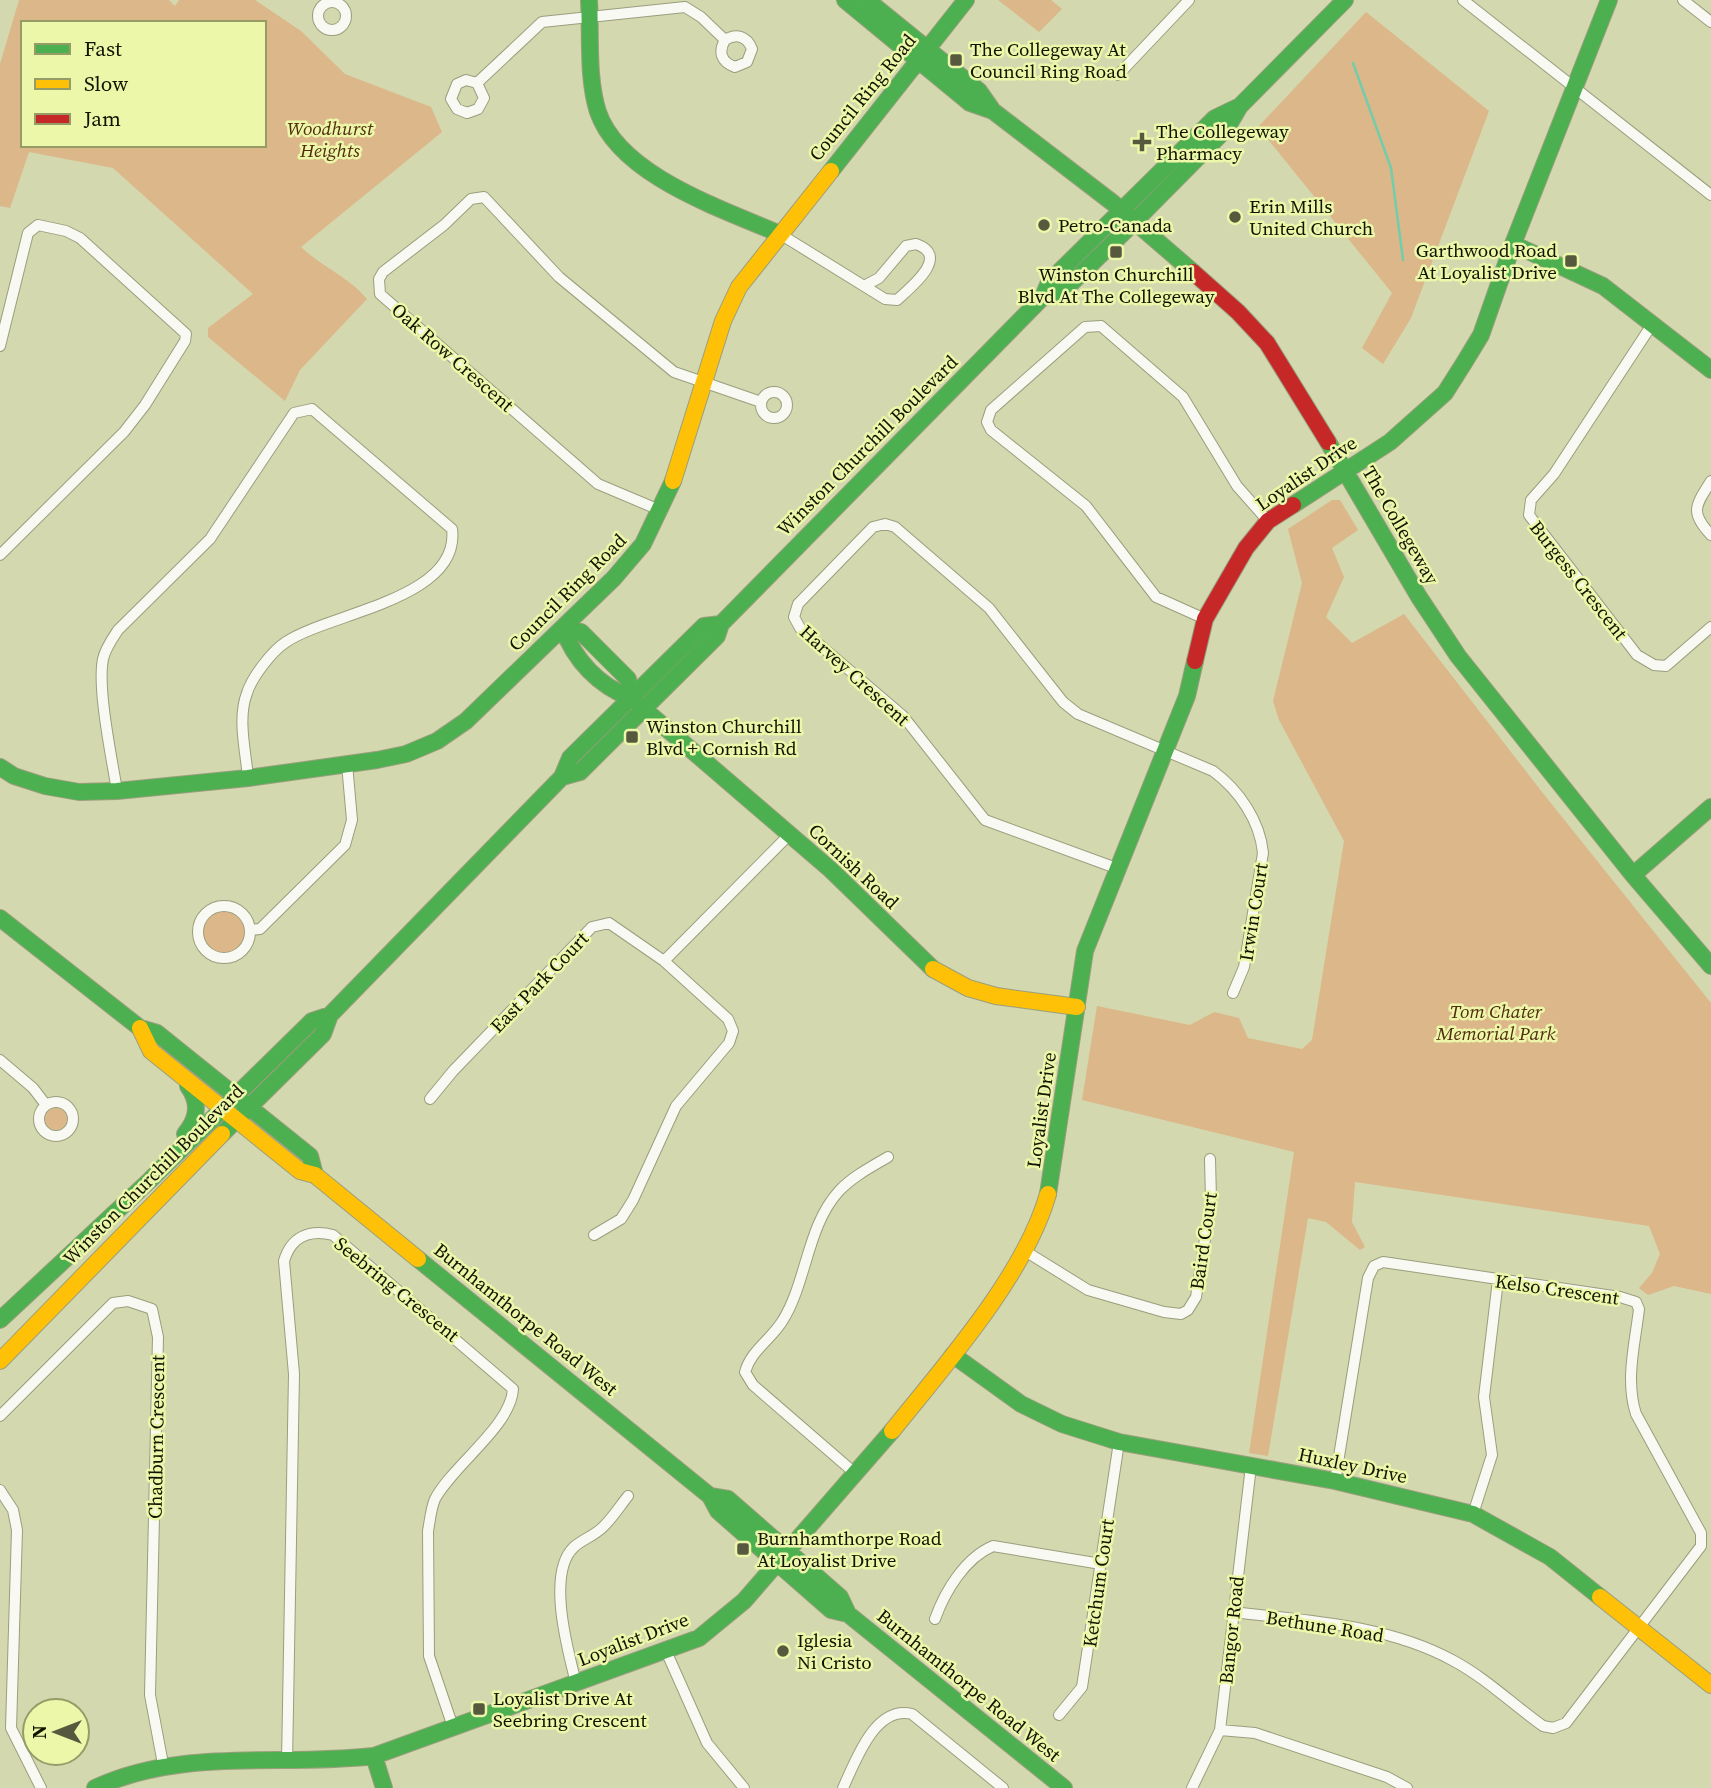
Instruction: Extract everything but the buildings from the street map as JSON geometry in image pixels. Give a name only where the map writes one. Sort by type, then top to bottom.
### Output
[{"type":"street","name":"The Collegeway","points":[[845,0],[923,55]]},
{"type":"street","name":"The Collegeway","points":[[867,0],[970,103],[993,111],[1121,210],[1230,305],[1267,343],[1419,597],[1458,656],[1633,876],[1711,966]]},
{"type":"street","name":"Council Ring Road","points":[[0,767],[14,776],[45,786],[79,792],[248,779],[406,754],[437,741],[466,721],[622,570],[643,544],[663,511],[730,304],[750,272],[966,0]]},
{"type":"street","points":[[1118,75],[1189,0]]},
{"type":"street","name":"Winston Churchill Boulevard","points":[[1042,297],[1059,295],[1134,222],[1227,128],[1240,106],[1345,0]]},
{"type":"street","points":[[1463,0],[1711,195]]},
{"type":"street","name":"Loyalist Drive","points":[[96,1788],[128,1773],[163,1764],[321,1762],[374,1756],[699,1638],[713,1628],[783,1558],[857,1475],[953,1355],[1025,1251],[1040,1221],[1053,1175],[1085,951],[1187,696],[1205,619],[1246,548],[1268,521],[1390,443],[1444,393],[1481,335],[1513,244],[1609,0]]},
{"type":"street","points":[[1683,0],[1711,22]]},
{"type":"street","points":[[477,83],[542,22],[590,7],[685,8],[701,17],[725,40]]},
{"type":"street","points":[[590,7],[598,112],[609,136],[634,162],[655,176],[780,234],[864,286],[885,299],[897,300],[929,268],[931,259],[928,252],[916,244],[906,246],[879,278],[864,286]]},
{"type":"street","name":"Winston Churchill Boulevard","points":[[562,777],[580,772],[644,710],[717,636],[720,624],[1042,297],[1049,282],[1215,118],[1240,106]]},
{"type":"street","name":"Oak Row Crescent","points":[[663,511],[598,484],[380,295],[379,279],[383,272],[444,225],[471,199],[484,197],[559,277],[674,372],[761,402]]},
{"type":"street","points":[[0,346],[28,233],[38,225],[66,231],[80,238],[186,334],[185,341],[145,405],[124,432],[0,555]]},
{"type":"street","points":[[1513,244],[1603,286],[1711,370]]},
{"type":"street","name":"Burgess Crescent","points":[[1653,323],[1554,474],[1531,500],[1529,515],[1637,655],[1654,665],[1665,666],[1711,627]]},
{"type":"street","points":[[1205,619],[1156,597],[1086,506],[991,430],[986,422],[991,410],[1085,327],[1101,326],[1183,397],[1237,486],[1268,521]]},
{"type":"street","points":[[117,791],[104,682],[103,660],[109,644],[118,630],[210,539],[293,413],[312,409],[452,529],[454,542],[447,560],[416,587],[386,604],[310,629],[283,643],[247,692],[242,716],[248,779]]},
{"type":"street","points":[[1711,481],[1697,504],[1696,514],[1711,535]]},
{"type":"street","name":"Harvey Crescent","points":[[1116,868],[985,820],[903,716],[800,628],[794,617],[798,604],[873,527],[884,524],[895,527],[989,608],[1063,702],[1078,714],[1166,751]]},
{"type":"street","name":"Winston Churchill Boulevard","points":[[0,1361],[323,1034],[330,1015],[562,777],[570,758],[704,626],[720,624]]},
{"type":"street","points":[[563,628],[581,632],[628,679],[631,698]]},
{"type":"street","name":"Cornish Road","points":[[631,698],[831,870],[929,967],[947,979],[996,996],[1077,1007]]},
{"type":"street","name":"Irwin Court","points":[[1166,751],[1213,771],[1228,782],[1261,836],[1263,853],[1244,967],[1233,993]]},
{"type":"street","points":[[250,930],[260,929],[345,845],[352,820],[347,764]]},
{"type":"street","points":[[1633,876],[1711,807]]},
{"type":"street","points":[[664,961],[789,835]]},
{"type":"street","points":[[223,906],[238,910],[248,922],[250,930],[249,938],[241,952],[226,958],[210,954],[204,948],[198,933],[199,925],[208,912],[223,906]]},
{"type":"street","name":"Burnhamthorpe Road West","points":[[0,918],[140,1028],[157,1033],[310,1156],[315,1175]]},
{"type":"street","name":"East Park Court","points":[[430,1099],[453,1071],[593,927],[609,923],[664,961],[729,1019],[733,1031],[729,1043],[676,1106],[633,1200],[621,1219],[594,1235]]},
{"type":"street","name":"Winston Churchill Boulevard","points":[[0,1320],[150,1180],[312,1021],[330,1015]]},
{"type":"street","name":"Burnhamthorpe Road West","points":[[140,1028],[151,1051],[300,1171],[315,1175],[710,1496],[718,1511],[783,1558],[831,1609],[848,1614],[1064,1788]]},
{"type":"street","points":[[150,1180],[147,1171],[194,1124],[198,1110],[194,1093],[187,1084],[151,1051]]},
{"type":"street","points":[[0,1060],[33,1088],[46,1105]]},
{"type":"street","points":[[857,1475],[752,1385],[745,1372],[748,1360],[782,1323],[796,1298],[827,1207],[839,1191],[887,1157]]},
{"type":"street","name":"Baird Court","points":[[1025,1251],[1088,1290],[1181,1314],[1188,1310],[1196,1297],[1211,1200],[1210,1159]]},
{"type":"street","name":"Seebring Crescent","points":[[287,1762],[294,1374],[284,1261],[287,1250],[296,1239],[310,1233],[333,1235],[513,1389],[508,1409],[443,1486],[431,1513],[428,1531],[429,1656],[453,1727]]},
{"type":"street","name":"Kelso Crescent","points":[[1335,1481],[1368,1278],[1374,1266],[1383,1262],[1620,1297],[1636,1302],[1639,1309],[1630,1396],[1636,1414],[1701,1533],[1701,1546],[1639,1630]]},
{"type":"street","points":[[1473,1514],[1492,1455],[1484,1396],[1498,1280]]},
{"type":"street","name":"Chadburn Crescent","points":[[0,1416],[113,1303],[128,1301],[152,1309],[158,1337],[150,1695],[163,1764]]},
{"type":"street","name":"Huxley Drive","points":[[953,1355],[1021,1404],[1062,1424],[1119,1442],[1335,1481],[1473,1514],[1550,1557],[1711,1685]]},
{"type":"street","name":"Ketchum Court","points":[[1059,1716],[1082,1688],[1119,1442]]},
{"type":"street","name":"Bangor Road","points":[[1192,1788],[1220,1730],[1251,1466]]},
{"type":"street","points":[[0,1490],[13,1510],[17,1531],[6,1729],[41,1788]]},
{"type":"street","points":[[576,1682],[562,1621],[561,1572],[572,1548],[603,1527],[628,1496]]},
{"type":"street","points":[[935,1619],[944,1593],[980,1552],[993,1546],[1101,1564]]},
{"type":"street","name":"Bethune Road","points":[[1233,1612],[1356,1628],[1413,1642],[1453,1660],[1492,1685],[1543,1726],[1553,1728],[1566,1723],[1639,1630]]},
{"type":"street","points":[[666,1651],[707,1743],[744,1788]]},
{"type":"street","points":[[843,1788],[866,1742],[887,1715],[899,1711],[912,1714],[1003,1788]]},
{"type":"street","points":[[1220,1730],[1255,1733],[1387,1777],[1407,1788]]},
{"type":"street","points":[[374,1756],[384,1788]]},
{"type":"green space","name":"Woodhurst Heights","points":[[19,0],[169,0],[175,6],[179,0],[255,0],[301,31],[345,74],[431,107],[442,132],[301,247],[352,284],[367,299],[300,370],[285,401],[208,337],[208,328],[253,294],[113,168],[29,152],[10,208],[0,206],[0,64]]},
{"type":"green space","points":[[998,0],[1051,0],[1062,9],[1039,32]]},
{"type":"green space","points":[[1366,12],[1489,111],[1411,318],[1383,364],[1362,348],[1392,293],[1258,127]]},
{"type":"green space","name":"Tom Chater Memorial Park","points":[[1332,500],[1340,500],[1358,530],[1332,548],[1344,577],[1326,617],[1352,643],[1404,614],[1711,1003],[1711,1294],[1674,1286],[1648,1295],[1639,1288],[1652,1273],[1660,1254],[1649,1226],[1355,1182],[1352,1222],[1365,1247],[1360,1250],[1326,1222],[1308,1218],[1268,1456],[1249,1453],[1294,1152],[1082,1100],[1097,1006],[1190,1025],[1214,1012],[1239,1018],[1248,1038],[1302,1049],[1312,1040],[1344,841],[1279,720],[1273,701],[1302,583],[1288,529]]},
{"type":"green space","points":[[224,911],[239,917],[245,932],[239,947],[224,953],[209,947],[203,932],[209,917]]},
{"type":"green space","points":[[56,1108],[64,1111],[67,1119],[64,1127],[56,1130],[48,1127],[45,1119],[48,1111]]},
{"type":"waterway","points":[[1353,63],[1391,168],[1403,260]]},
{"type":"traffic: fast","points":[[589,0],[592,85],[598,112],[610,135],[628,155],[676,188],[780,234]]},
{"type":"traffic: fast","points":[[845,0],[970,103],[993,111]]},
{"type":"traffic: fast","points":[[867,0],[979,91],[993,111],[1113,203],[1193,272]]},
{"type":"traffic: fast","points":[[831,171],[966,0]]},
{"type":"traffic: fast","points":[[1043,297],[1059,295],[1122,234],[1227,128],[1240,106],[1345,0]]},
{"type":"traffic: fast","points":[[1293,505],[1390,442],[1445,393],[1464,363],[1481,335],[1513,244],[1609,0]]},
{"type":"traffic: fast","points":[[562,777],[580,772],[717,636],[721,624],[1043,297],[1049,282],[1215,118],[1240,106]]},
{"type":"traffic: fast","points":[[1513,244],[1603,286],[1711,370]]},
{"type":"traffic: fast","points":[[1328,442],[1419,597],[1458,656],[1633,875],[1711,966]]},
{"type":"traffic: fast","points":[[0,767],[14,776],[45,786],[79,792],[117,791],[248,778],[377,760],[406,754],[437,741],[466,721],[614,578],[643,544],[673,481]]},
{"type":"traffic: fast","points":[[222,1134],[323,1034],[330,1015],[562,777],[570,758],[704,626],[721,624]]},
{"type":"traffic: fast","points":[[631,698],[628,679],[581,632],[563,628],[574,651],[598,679],[631,698],[831,870],[933,969]]},
{"type":"traffic: fast","points":[[1048,1194],[1085,951],[1187,696],[1195,661]]},
{"type":"traffic: fast","points":[[1633,875],[1711,807]]},
{"type":"traffic: fast","points":[[0,918],[140,1028],[157,1033],[310,1156],[315,1175]]},
{"type":"traffic: fast","points":[[0,1320],[150,1180],[312,1021],[330,1015]]},
{"type":"traffic: fast","points":[[185,1134],[193,1122],[196,1110],[188,1086]]},
{"type":"traffic: fast","points":[[418,1259],[710,1496],[718,1511],[831,1610],[848,1614]]},
{"type":"traffic: fast","points":[[953,1355],[1021,1404],[1062,1424],[1119,1442],[1335,1481],[1473,1514],[1550,1557],[1600,1597]]},
{"type":"traffic: fast","points":[[95,1788],[128,1775],[162,1767],[232,1761],[374,1756],[699,1638],[744,1601],[892,1431]]},
{"type":"traffic: fast","points":[[710,1496],[728,1499],[840,1597],[848,1614],[1064,1788]]},
{"type":"traffic: fast","points":[[374,1756],[384,1788]]},
{"type":"traffic: slow","points":[[673,481],[723,321],[739,287],[831,171]]},
{"type":"traffic: slow","points":[[933,969],[968,988],[996,996],[1077,1007]]},
{"type":"traffic: slow","points":[[140,1028],[151,1051],[300,1171],[315,1175],[418,1259]]},
{"type":"traffic: slow","points":[[0,1361],[222,1134]]},
{"type":"traffic: slow","points":[[892,1431],[959,1348],[1003,1287],[1037,1225],[1048,1194]]},
{"type":"traffic: slow","points":[[1600,1597],[1711,1685]]},
{"type":"traffic: jam","points":[[1193,272],[1238,312],[1267,343],[1328,442]]},
{"type":"traffic: jam","points":[[1195,661],[1205,619],[1246,548],[1268,521],[1293,505]]},
{"type":"place","name":"The Collegeway At Council Ring Road","points":[[956,60]]},
{"type":"place","name":"The Collegeway Pharmacy","points":[[1142,142]]},
{"type":"place","name":"Erin Mills United Church","points":[[1235,217]]},
{"type":"place","name":"Petro-Canada","points":[[1044,225]]},
{"type":"place","name":"Winston Churchill Blvd At The Collegeway","points":[[1116,252]]},
{"type":"place","name":"Garthwood Road At Loyalist Drive","points":[[1571,261]]},
{"type":"place","name":"Winston Churchill Blvd + Cornish Rd","points":[[632,737]]},
{"type":"place","name":"Burnhamthorpe Road At Loyalist Drive","points":[[743,1549]]},
{"type":"place","name":"Iglesia Ni Cristo","points":[[783,1651]]},
{"type":"place","name":"Loyalist Drive At Seebring Crescent","points":[[479,1709]]}]
